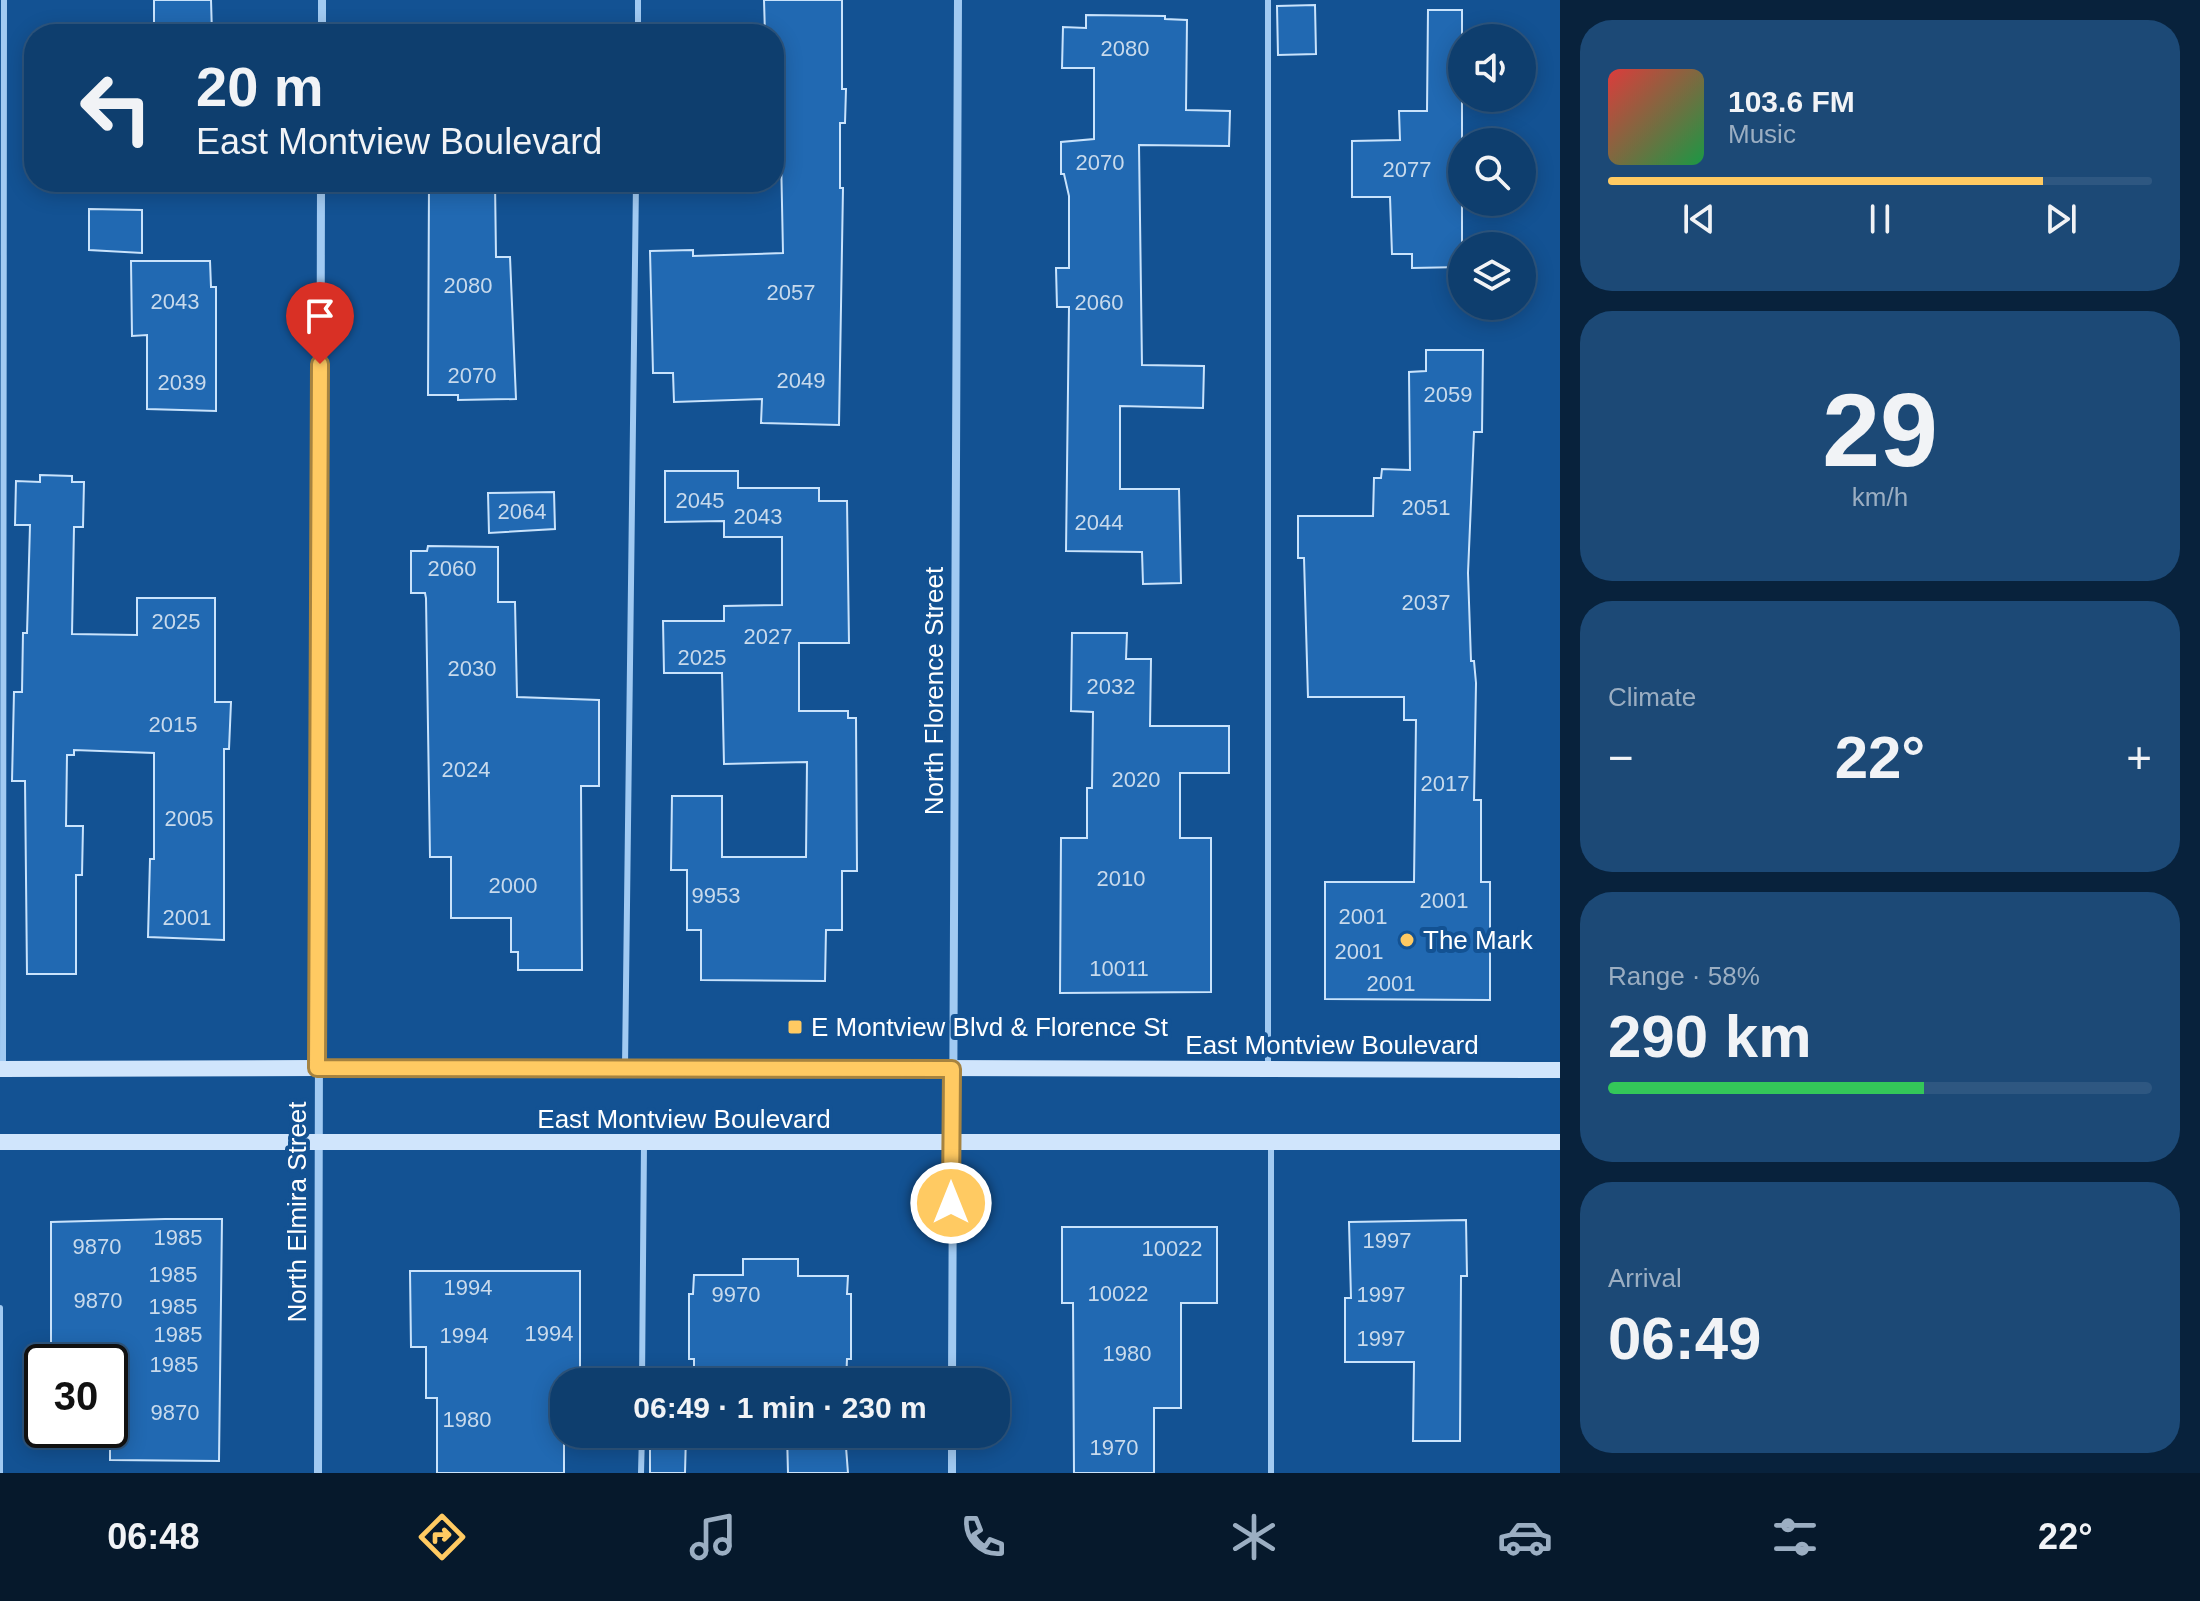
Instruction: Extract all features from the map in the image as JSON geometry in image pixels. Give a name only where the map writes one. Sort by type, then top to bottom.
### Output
[{"type":"main road","name":"East Montview Boulevard","points":[[1,1069],[625,1067],[1560,1070]]},
{"type":"main road","name":"East Montview Boulevard","points":[[0,1142],[1560,1142]]},
{"type":"street","points":[[322,0],[322,24]]},
{"type":"street","name":"North Florence Street","points":[[952,1368],[958,0]]},
{"type":"street","name":"North Elmira Street","points":[[318,1473],[316,1143],[321,192]]},
{"type":"street","points":[[952,1448],[952,1473]]},
{"type":"lane","points":[[1,1069],[4,0]]},
{"type":"lane","points":[[638,0],[638,24]]},
{"type":"lane","points":[[1268,0],[1268,1069]]},
{"type":"lane","points":[[625,1067],[636,192]]},
{"type":"lane","points":[[642,1368],[644,1143]]},
{"type":"lane","points":[[1271,1144],[1271,1473]]},
{"type":"lane","points":[[0,1308],[0,1473]]},
{"type":"lane","points":[[641,1473],[642,1448]]},
{"type":"building","points":[[154,0],[211,0],[212,24],[154,24]]},
{"type":"building","points":[[764,0],[842,0],[842,89],[846,89],[845,123],[840,123],[840,188],[843,188],[839,425],[761,423],[762,399],[674,402],[673,373],[653,373],[650,251],[693,250],[693,256],[783,253],[784,24],[765,24]]},
{"type":"building","points":[[1315,5],[1316,54],[1278,55],[1277,6]]},
{"type":"building","points":[[1428,10],[1462,10],[1462,24],[1448,24],[1448,112],[1462,112],[1462,128],[1448,128],[1448,216],[1462,216],[1462,232],[1448,232],[1448,267],[1412,268],[1412,254],[1392,254],[1390,197],[1352,197],[1352,141],[1400,140],[1399,111],[1427,111]]},
{"type":"building","points":[[1086,15],[1165,16],[1165,19],[1187,20],[1186,110],[1230,111],[1229,146],[1139,145],[1142,365],[1204,366],[1203,408],[1120,406],[1120,489],[1179,489],[1181,583],[1143,584],[1142,552],[1066,551],[1069,307],[1057,307],[1056,268],[1069,268],[1069,196],[1064,174],[1061,174],[1061,142],[1094,139],[1094,68],[1062,68],[1063,27],[1086,28]]},
{"type":"building","points":[[429,192],[495,192],[496,257],[510,257],[516,399],[458,400],[458,395],[428,395]]},
{"type":"building","points":[[89,209],[142,210],[142,253],[89,250]]},
{"type":"building","points":[[131,261],[210,261],[211,287],[216,287],[216,411],[147,409],[147,335],[132,336]]},
{"type":"building","points":[[1426,350],[1483,350],[1482,432],[1474,432],[1468,573],[1471,661],[1474,661],[1476,683],[1474,800],[1481,800],[1481,882],[1490,882],[1490,1000],[1325,999],[1325,882],[1414,882],[1416,720],[1404,720],[1404,697],[1308,697],[1304,558],[1298,558],[1298,516],[1373,516],[1374,478],[1381,478],[1382,469],[1410,470],[1409,372],[1426,371]]},
{"type":"building","points":[[665,471],[738,471],[738,488],[819,488],[819,501],[847,501],[849,643],[799,643],[799,711],[848,711],[848,718],[856,718],[857,871],[842,871],[842,930],[826,930],[825,981],[701,980],[701,930],[687,930],[687,870],[671,870],[672,796],[722,796],[722,857],[806,857],[807,762],[724,764],[722,673],[664,673],[663,621],[724,621],[724,606],[782,605],[782,537],[724,537],[724,521],[665,522]]},
{"type":"building","points":[[40,475],[72,476],[72,482],[84,482],[83,527],[74,527],[72,634],[137,635],[137,598],[215,598],[215,702],[231,702],[229,749],[224,749],[224,940],[148,937],[150,859],[154,859],[154,753],[74,750],[74,755],[67,755],[66,826],[83,826],[82,875],[76,875],[76,974],[27,974],[25,781],[12,781],[14,692],[22,692],[23,633],[27,633],[30,525],[15,525],[16,481],[40,482]]},
{"type":"building","points":[[554,492],[555,529],[489,533],[488,493]]},
{"type":"building","points":[[428,546],[498,547],[498,602],[515,602],[517,697],[599,700],[599,786],[581,786],[582,970],[518,970],[518,952],[511,952],[511,918],[451,918],[451,857],[430,857],[426,598],[425,593],[411,593],[411,551],[427,551]]},
{"type":"building","points":[[1072,633],[1127,633],[1126,659],[1151,659],[1150,726],[1229,726],[1229,773],[1180,773],[1180,838],[1211,838],[1211,992],[1060,993],[1061,838],[1087,838],[1087,788],[1092,788],[1093,712],[1071,711]]},
{"type":"building","points":[[222,1219],[219,1461],[110,1460],[110,1448],[128,1448],[128,1344],[51,1344],[51,1222]]},
{"type":"building","points":[[1466,1220],[1467,1276],[1461,1276],[1460,1441],[1413,1441],[1414,1362],[1345,1362],[1345,1298],[1351,1298],[1349,1222]]},
{"type":"building","points":[[1062,1227],[1217,1227],[1217,1303],[1181,1303],[1181,1408],[1154,1408],[1154,1473],[1074,1473],[1073,1303],[1062,1303]]},
{"type":"building","points":[[743,1259],[798,1259],[798,1276],[848,1276],[851,1359],[847,1359],[847,1368],[694,1368],[694,1359],[689,1359],[689,1294],[693,1294],[694,1275],[743,1275]]},
{"type":"building","points":[[410,1271],[580,1271],[580,1368],[550,1368],[550,1448],[564,1448],[564,1473],[437,1473],[437,1398],[426,1398],[426,1347],[411,1347]]},
{"type":"building","points":[[650,1448],[686,1448],[685,1473],[650,1473]]},
{"type":"building","points":[[787,1448],[846,1448],[848,1473],[788,1473]]},
{"type":"place","name":"The Mark","points":[[1407,940]]},
{"type":"place","name":"E Montview Blvd & Florence St","points":[[795,1027]]},
{"type":"route","points":[[320,364],[317,1068],[952,1069],[951,1203]]}]
